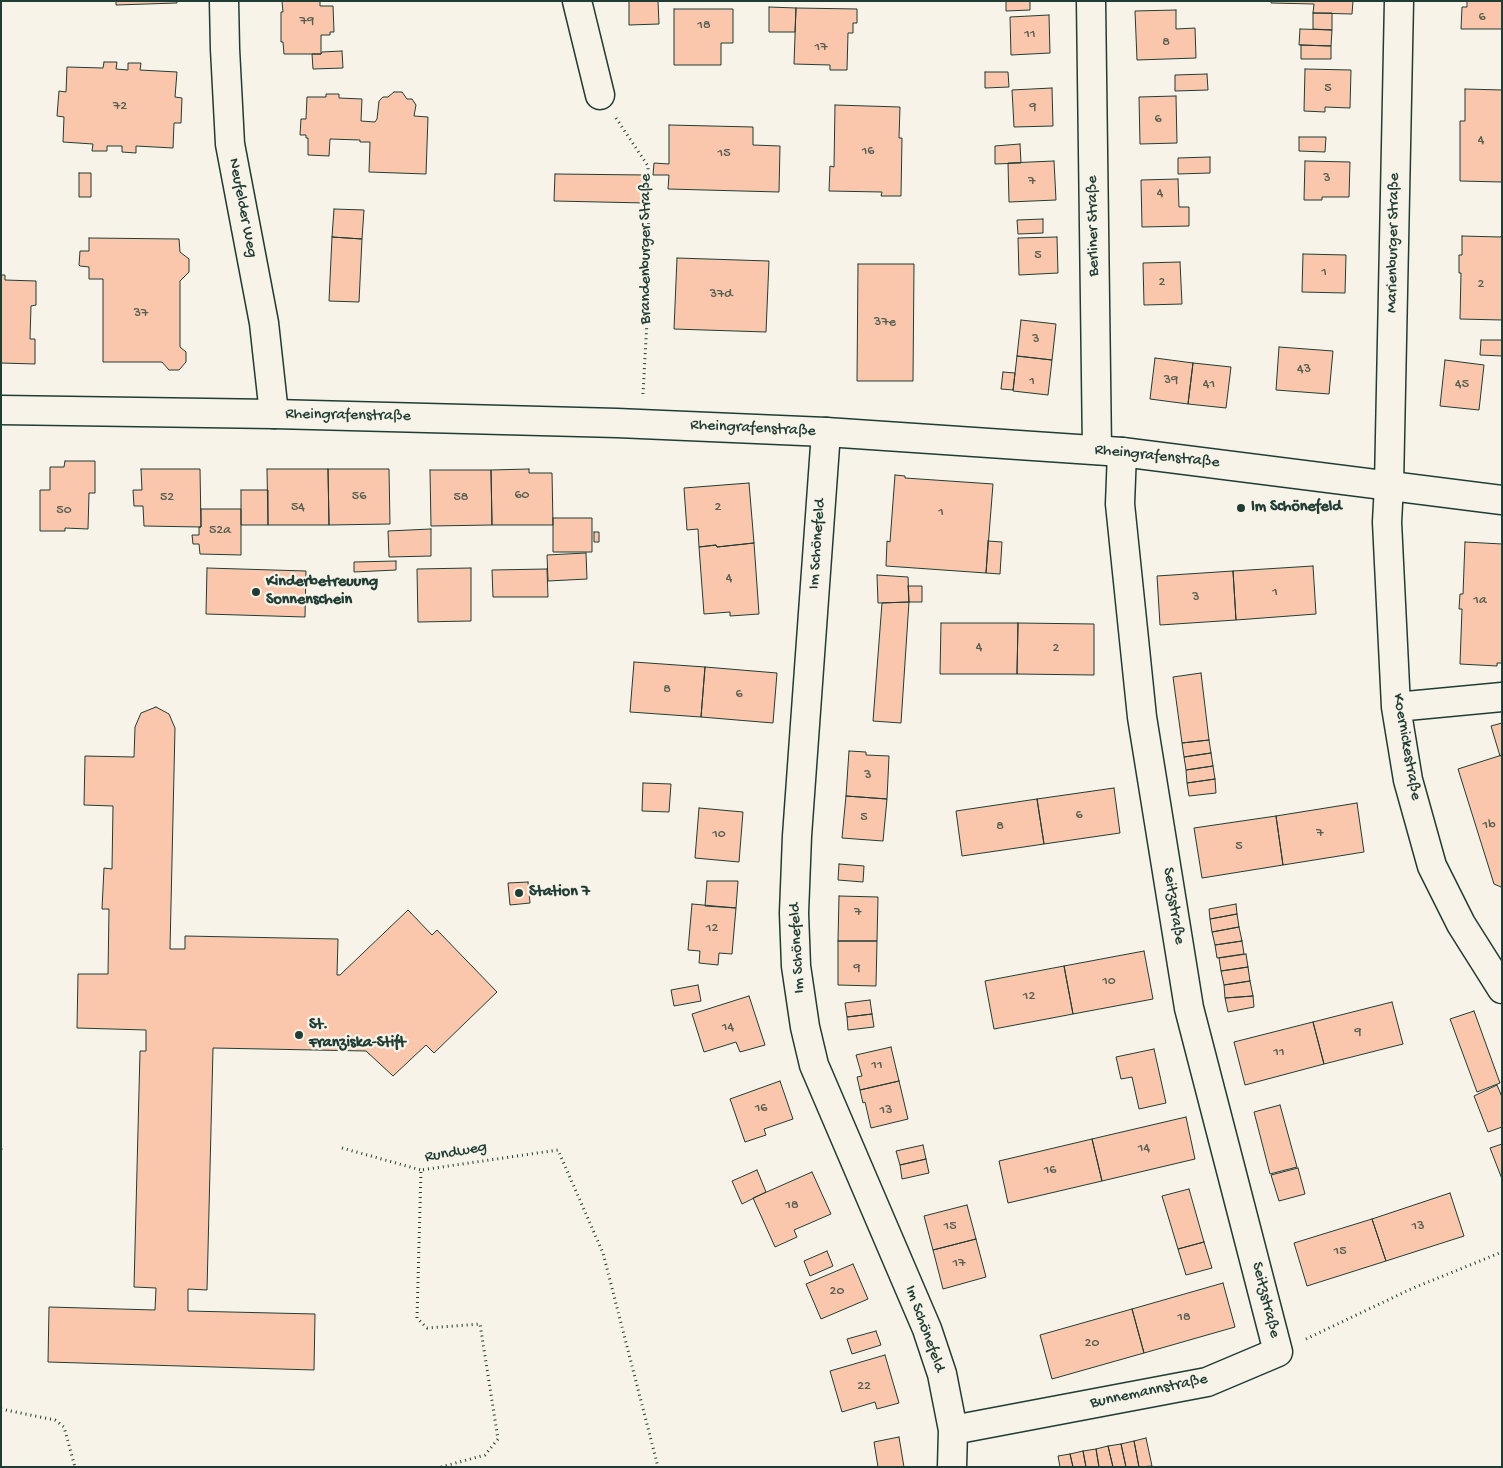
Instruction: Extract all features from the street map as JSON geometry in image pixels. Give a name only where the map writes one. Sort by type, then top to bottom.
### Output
[{"type":"street","name":"Neufelder Weg","points":[[224,1],[230,144],[264,323],[274,414]]},
{"type":"street","points":[[577,1],[600,95]]},
{"type":"street","name":"Berliner Straße","points":[[1091,1],[1110,451]]},
{"type":"street","name":"Marienburger Straße","points":[[1389,485],[1399,1]]},
{"type":"street","name":"Rheingrafenstraße","points":[[1,410],[274,414],[642,424],[826,432],[1110,451],[1502,500]]},
{"type":"street","name":"Im Schönefeld","points":[[826,432],[797,836],[794,913],[796,966],[805,1027],[814,1065],[927,1329],[942,1374],[953,1430],[952,1467]]},
{"type":"street","name":"Seitzstraße","points":[[1110,451],[1120,504],[1142,717],[1189,1008],[1278,1352]]},
{"type":"street","name":"Koernickestraße","points":[[1389,485],[1387,522],[1396,707],[1408,780],[1432,866],[1461,924],[1502,989]]},
{"type":"street","points":[[1396,707],[1502,696]]},
{"type":"street","name":"Bunnemannstraße","points":[[953,1430],[1207,1382],[1278,1352]]},
{"type":"path","name":"Brandenburger Straße","points":[[600,95],[648,166],[649,285],[642,424]]},
{"type":"path","points":[[342,1148],[421,1170]]},
{"type":"path","name":"Rundweg","points":[[441,1467],[485,1455],[498,1439],[480,1324],[427,1328],[417,1318],[421,1170],[558,1150],[603,1253],[658,1467]]},
{"type":"path","points":[[1278,1352],[1411,1289],[1502,1252]]},
{"type":"path","points":[[1,1409],[55,1420],[64,1427],[75,1467]]},
{"type":"building","points":[[116,1],[177,1],[177,3],[116,5]]},
{"type":"building","points":[[282,1],[320,1],[320,6],[333,6],[334,32],[330,32],[330,35],[321,35],[321,54],[284,54],[283,42],[281,42]]},
{"type":"building","points":[[629,1],[658,1],[659,24],[629,25]]},
{"type":"building","points":[[1006,1],[1030,1],[1030,10],[1006,11]]},
{"type":"building","points":[[1271,1],[1353,1],[1352,14],[1313,13],[1314,4],[1271,3]]},
{"type":"building","points":[[1467,1],[1502,1],[1502,29],[1461,29],[1462,7],[1467,7]]},
{"type":"building","points":[[769,7],[796,8],[795,32],[769,32]]},
{"type":"building","points":[[796,8],[857,9],[857,23],[853,23],[853,33],[848,33],[847,70],[830,70],[830,65],[794,64]]},
{"type":"building","points":[[674,9],[733,9],[733,43],[721,43],[721,65],[674,65]]},
{"type":"building","points":[[1176,10],[1176,29],[1195,28],[1196,58],[1137,60],[1135,11]]},
{"type":"building","points":[[1313,13],[1332,13],[1332,30],[1313,29]]},
{"type":"building","points":[[1049,15],[1050,53],[1011,55],[1010,17]]},
{"type":"building","points":[[1300,29],[1332,30],[1331,46],[1299,45]]},
{"type":"building","points":[[1301,45],[1331,46],[1331,59],[1301,59]]},
{"type":"building","points":[[342,51],[343,68],[313,69],[312,54]]},
{"type":"building","points":[[104,62],[117,62],[116,69],[128,70],[128,63],[141,63],[140,70],[177,72],[175,97],[182,98],[181,123],[174,123],[173,148],[136,146],[136,153],[122,152],[122,146],[107,146],[107,151],[92,151],[93,144],[63,142],[64,117],[57,116],[59,91],[66,92],[67,67],[103,68]]},
{"type":"building","points":[[1305,69],[1351,70],[1350,108],[1325,107],[1325,112],[1304,111]]},
{"type":"building","points":[[985,72],[1008,72],[1009,87],[985,88]]},
{"type":"building","points":[[1207,74],[1208,90],[1175,91],[1175,75]]},
{"type":"building","points":[[1052,88],[1053,126],[1014,127],[1012,90]]},
{"type":"building","points":[[1465,89],[1502,90],[1502,182],[1460,181],[1460,121],[1465,121]]},
{"type":"building","points":[[394,92],[402,92],[407,99],[412,99],[416,105],[414,116],[428,117],[426,174],[369,172],[370,142],[360,142],[360,140],[330,139],[329,156],[308,155],[308,138],[306,138],[306,135],[300,135],[301,119],[306,119],[307,97],[326,97],[326,94],[339,94],[339,98],[362,99],[361,121],[375,122],[379,101]]},
{"type":"building","points":[[1176,96],[1177,143],[1140,144],[1139,97]]},
{"type":"building","points":[[835,105],[900,107],[899,138],[902,138],[901,196],[881,196],[882,192],[829,191],[830,166],[834,167]]},
{"type":"building","points":[[669,125],[753,127],[753,145],[780,146],[779,192],[668,189],[669,175],[653,175],[654,163],[669,164]]},
{"type":"building","points":[[1299,137],[1326,137],[1325,152],[1299,151]]},
{"type":"building","points":[[1020,144],[1021,163],[995,164],[995,146]]},
{"type":"building","points":[[1210,157],[1210,173],[1178,174],[1178,158]]},
{"type":"building","points":[[1054,161],[1056,200],[1009,202],[1008,163]]},
{"type":"building","points":[[1305,161],[1350,162],[1349,197],[1322,197],[1322,200],[1304,200]]},
{"type":"building","points":[[79,173],[91,173],[91,197],[79,197]]},
{"type":"building","points":[[555,174],[646,175],[646,203],[554,201]]},
{"type":"building","points":[[1178,179],[1179,207],[1189,207],[1189,226],[1142,227],[1141,180]]},
{"type":"building","points":[[334,209],[364,210],[362,239],[332,237]]},
{"type":"building","points":[[1043,219],[1043,233],[1018,234],[1017,220]]},
{"type":"building","points":[[1462,236],[1502,236],[1502,320],[1460,319],[1461,273],[1459,273],[1459,255],[1462,255]]},
{"type":"building","points":[[332,237],[362,239],[359,302],[329,301]]},
{"type":"building","points":[[1057,237],[1058,273],[1019,275],[1018,238]]},
{"type":"building","points":[[89,238],[179,239],[180,252],[189,259],[189,272],[180,281],[180,347],[186,352],[186,362],[179,370],[169,370],[162,362],[103,362],[103,279],[89,279],[89,267],[79,265],[80,251],[89,251]]},
{"type":"building","points":[[1303,254],[1346,255],[1345,293],[1302,292]]},
{"type":"building","points":[[677,258],[769,261],[766,332],[674,329]]},
{"type":"building","points":[[1180,262],[1182,304],[1144,305],[1143,263]]},
{"type":"building","points":[[858,264],[914,264],[913,381],[857,381]]},
{"type":"building","points":[[1,275],[5,275],[5,280],[36,281],[36,305],[31,306],[30,339],[35,339],[35,364],[1,363]]},
{"type":"building","points":[[1021,320],[1056,324],[1052,360],[1017,356]]},
{"type":"building","points":[[1481,340],[1502,340],[1502,356],[1480,355]]},
{"type":"building","points":[[1279,347],[1333,351],[1329,394],[1276,390]]},
{"type":"building","points":[[1017,356],[1052,360],[1048,395],[1013,391]]},
{"type":"building","points":[[1155,358],[1193,363],[1188,404],[1150,399]]},
{"type":"building","points":[[1445,360],[1484,365],[1479,410],[1440,406]]},
{"type":"building","points":[[1193,363],[1231,367],[1226,408],[1188,404]]},
{"type":"building","points":[[1003,372],[1015,373],[1013,390],[1001,389]]},
{"type":"building","points":[[65,461],[95,461],[95,493],[89,493],[88,529],[65,528],[65,531],[40,531],[40,490],[50,490],[50,467],[64,467]]},
{"type":"building","points":[[141,469],[200,469],[201,527],[144,526],[143,506],[134,506],[133,490],[142,490]]},
{"type":"building","points":[[267,469],[328,469],[329,525],[268,525]]},
{"type":"building","points":[[328,469],[389,469],[390,524],[329,525]]},
{"type":"building","points":[[529,469],[529,473],[552,473],[553,525],[492,525],[491,470]]},
{"type":"building","points":[[430,470],[491,470],[492,525],[431,526]]},
{"type":"building","points":[[895,475],[905,476],[905,478],[993,484],[986,573],[886,566],[887,541],[890,542]]},
{"type":"building","points":[[749,483],[754,543],[699,547],[698,529],[687,530],[684,488]]},
{"type":"building","points":[[241,490],[268,490],[268,525],[241,525]]},
{"type":"building","points":[[201,509],[241,509],[241,555],[200,554],[199,544],[193,544],[192,535],[199,535]]},
{"type":"building","points":[[553,518],[592,518],[592,552],[553,552]]},
{"type":"building","points":[[431,529],[431,556],[389,557],[388,531]]},
{"type":"building","points":[[594,532],[599,532],[599,542],[594,542]]},
{"type":"building","points":[[988,541],[1002,542],[1000,574],[986,573]]},
{"type":"building","points":[[1465,542],[1502,544],[1502,663],[1497,663],[1497,666],[1460,664],[1462,609],[1459,609],[1460,594],[1463,594]]},
{"type":"building","points":[[754,543],[759,614],[730,616],[730,612],[704,614],[699,547]]},
{"type":"building","points":[[586,553],[587,579],[548,581],[547,555]]},
{"type":"building","points":[[396,561],[396,570],[354,572],[354,562]]},
{"type":"building","points":[[1313,566],[1316,614],[1236,620],[1233,571]]},
{"type":"building","name":"Kinderbetreuung Sonnenschein","points":[[207,568],[306,571],[305,617],[206,614]]},
{"type":"building","points":[[471,568],[471,621],[418,622],[417,569]]},
{"type":"building","points":[[547,569],[548,597],[493,597],[492,570]]},
{"type":"building","points":[[1233,571],[1236,620],[1160,625],[1157,576]]},
{"type":"building","points":[[877,575],[908,577],[909,602],[878,603]]},
{"type":"building","points":[[908,586],[922,586],[922,602],[909,602]]},
{"type":"building","points":[[909,602],[901,723],[873,721],[882,603]]},
{"type":"building","points":[[941,623],[1018,623],[1017,674],[940,674]]},
{"type":"building","points":[[1018,623],[1094,624],[1094,675],[1017,674]]},
{"type":"building","points":[[634,662],[705,667],[701,717],[630,712]]},
{"type":"building","points":[[705,667],[777,673],[773,723],[701,717]]},
{"type":"building","points":[[1201,673],[1209,740],[1182,743],[1173,677]]},
{"type":"building","name":"St. Franziska-Stift","points":[[156,707],[169,714],[175,728],[170,949],[185,949],[185,936],[338,939],[337,975],[340,975],[408,910],[432,935],[437,930],[497,992],[434,1053],[426,1045],[393,1076],[366,1051],[213,1048],[207,1290],[188,1289],[188,1311],[315,1314],[314,1370],[48,1362],[49,1307],[155,1310],[156,1288],[134,1287],[140,1051],[146,1051],[146,1030],[77,1028],[78,974],[108,974],[109,909],[102,909],[104,868],[112,869],[113,806],[84,805],[85,756],[134,757],[135,727],[141,713]]},
{"type":"building","points":[[1502,723],[1502,755],[1500,756],[1491,726]]},
{"type":"building","points":[[1209,740],[1211,753],[1184,757],[1182,743]]},
{"type":"building","points":[[849,751],[866,752],[866,755],[889,756],[887,799],[846,796]]},
{"type":"building","points":[[1211,753],[1213,766],[1186,770],[1184,757]]},
{"type":"building","points":[[1502,755],[1501,887],[1494,884],[1458,769]]},
{"type":"building","points":[[1213,766],[1215,779],[1187,783],[1186,770]]},
{"type":"building","points":[[1215,779],[1216,793],[1189,796],[1187,783]]},
{"type":"building","points":[[643,783],[671,784],[669,812],[642,811]]},
{"type":"building","points":[[1114,788],[1120,833],[1044,844],[1037,799]]},
{"type":"building","points":[[846,796],[887,799],[883,841],[842,838]]},
{"type":"building","points":[[1037,799],[1044,844],[962,856],[956,811]]},
{"type":"building","points":[[1357,803],[1364,852],[1283,865],[1276,816]]},
{"type":"building","points":[[699,808],[743,812],[739,862],[695,858]]},
{"type":"building","points":[[1276,816],[1283,865],[1202,878],[1194,828]]},
{"type":"building","points":[[839,864],[864,866],[863,882],[838,880]]},
{"type":"building","points":[[707,881],[738,881],[736,908],[705,906]]},
{"type":"building","name":"Station 7","points":[[528,882],[530,903],[510,905],[508,883]]},
{"type":"building","points":[[839,896],[878,897],[877,941],[838,941]]},
{"type":"building","points":[[692,904],[736,908],[732,954],[719,953],[718,965],[699,963],[700,951],[688,950]]},
{"type":"building","points":[[1236,904],[1237,914],[1210,919],[1209,909]]},
{"type":"building","points":[[1237,914],[1239,927],[1212,932],[1210,919]]},
{"type":"building","points":[[1239,927],[1242,941],[1215,945],[1212,932]]},
{"type":"building","points":[[838,941],[877,941],[876,986],[838,985]]},
{"type":"building","points":[[1242,941],[1244,954],[1217,958],[1215,945]]},
{"type":"building","points":[[1144,951],[1153,999],[1073,1014],[1064,966]]},
{"type":"building","points":[[1246,954],[1248,967],[1221,971],[1219,958]]},
{"type":"building","points":[[1064,966],[1073,1014],[994,1029],[985,981]]},
{"type":"building","points":[[1248,967],[1250,981],[1224,985],[1221,971]]},
{"type":"building","points":[[1250,981],[1253,996],[1225,998],[1224,985]]},
{"type":"building","points":[[698,985],[701,1001],[674,1006],[671,990]]},
{"type":"building","points":[[749,996],[765,1045],[740,1052],[736,1042],[704,1052],[692,1014]]},
{"type":"building","points":[[1253,996],[1254,1007],[1228,1012],[1225,998]]},
{"type":"building","points":[[870,1000],[872,1014],[847,1017],[845,1003]]},
{"type":"building","points":[[1392,1002],[1403,1044],[1324,1064],[1313,1022]]},
{"type":"building","points":[[1474,1011],[1500,1083],[1477,1092],[1450,1019]]},
{"type":"building","points":[[872,1014],[874,1027],[848,1030],[847,1017]]},
{"type":"building","points":[[1313,1022],[1324,1064],[1245,1085],[1234,1042]]},
{"type":"building","points":[[891,1047],[899,1081],[860,1090],[857,1077],[862,1076],[856,1055]]},
{"type":"building","points":[[1154,1049],[1166,1103],[1139,1109],[1132,1077],[1121,1079],[1116,1057]]},
{"type":"building","points":[[780,1081],[793,1119],[764,1129],[766,1135],[745,1142],[730,1099]]},
{"type":"building","points":[[899,1081],[908,1119],[871,1128],[860,1090]]},
{"type":"building","points":[[1497,1085],[1502,1097],[1502,1127],[1488,1132],[1474,1096]]},
{"type":"building","points":[[1280,1105],[1297,1167],[1270,1174],[1254,1112]]},
{"type":"building","points":[[1186,1117],[1195,1159],[1102,1181],[1092,1139]]},
{"type":"building","points":[[1092,1139],[1102,1181],[1008,1203],[999,1161]]},
{"type":"building","points":[[1502,1144],[1502,1179],[1490,1148]]},
{"type":"building","points":[[923,1145],[926,1159],[900,1165],[896,1151]]},
{"type":"building","points":[[926,1159],[929,1173],[902,1179],[900,1165]]},
{"type":"building","points":[[1298,1168],[1305,1194],[1279,1201],[1271,1175]]},
{"type":"building","points":[[757,1170],[766,1192],[742,1204],[732,1181]]},
{"type":"building","points":[[812,1172],[831,1214],[794,1230],[797,1237],[775,1247],[753,1198]]},
{"type":"building","points":[[1189,1189],[1204,1242],[1178,1249],[1162,1196]]},
{"type":"building","points":[[1450,1193],[1464,1236],[1386,1261],[1372,1219]]},
{"type":"building","points":[[967,1205],[976,1239],[933,1250],[924,1216]]},
{"type":"building","points":[[1372,1219],[1386,1261],[1307,1286],[1294,1243]]},
{"type":"building","points":[[976,1239],[986,1277],[943,1289],[933,1250]]},
{"type":"building","points":[[1204,1242],[1212,1268],[1186,1275],[1178,1249]]},
{"type":"building","points":[[827,1251],[833,1266],[810,1276],[804,1261]]},
{"type":"building","points":[[853,1264],[868,1299],[821,1319],[806,1284]]},
{"type":"building","points":[[1223,1283],[1235,1327],[1144,1353],[1132,1309]]},
{"type":"building","points":[[1132,1309],[1144,1353],[1052,1379],[1040,1335]]},
{"type":"building","points":[[876,1331],[881,1345],[852,1354],[847,1339]]},
{"type":"building","points":[[885,1355],[899,1403],[877,1409],[875,1402],[842,1412],[830,1371]]},
{"type":"building","points":[[899,1437],[904,1467],[878,1467],[874,1442]]},
{"type":"building","points":[[1146,1438],[1152,1466],[1139,1467],[1134,1441]]},
{"type":"building","points":[[1134,1441],[1139,1467],[1126,1467],[1121,1444]]},
{"type":"building","points":[[1121,1444],[1126,1467],[1113,1467],[1108,1446]]},
{"type":"building","points":[[1108,1446],[1113,1467],[1099,1467],[1096,1449]]},
{"type":"building","points":[[1096,1449],[1099,1467],[1086,1467],[1083,1451]]},
{"type":"building","points":[[1083,1451],[1086,1467],[1073,1467],[1070,1454]]},
{"type":"building","points":[[1070,1454],[1073,1467],[1060,1467],[1058,1456]]},
{"type":"place","name":"Im Schönefeld","points":[[1241,508]]},
{"type":"place","name":"Kinderbetreuung Sonnenschein","points":[[256,592]]},
{"type":"place","name":"Station 7","points":[[519,893]]},
{"type":"place","name":"St. Franziska-Stift","points":[[299,1035]]}]
